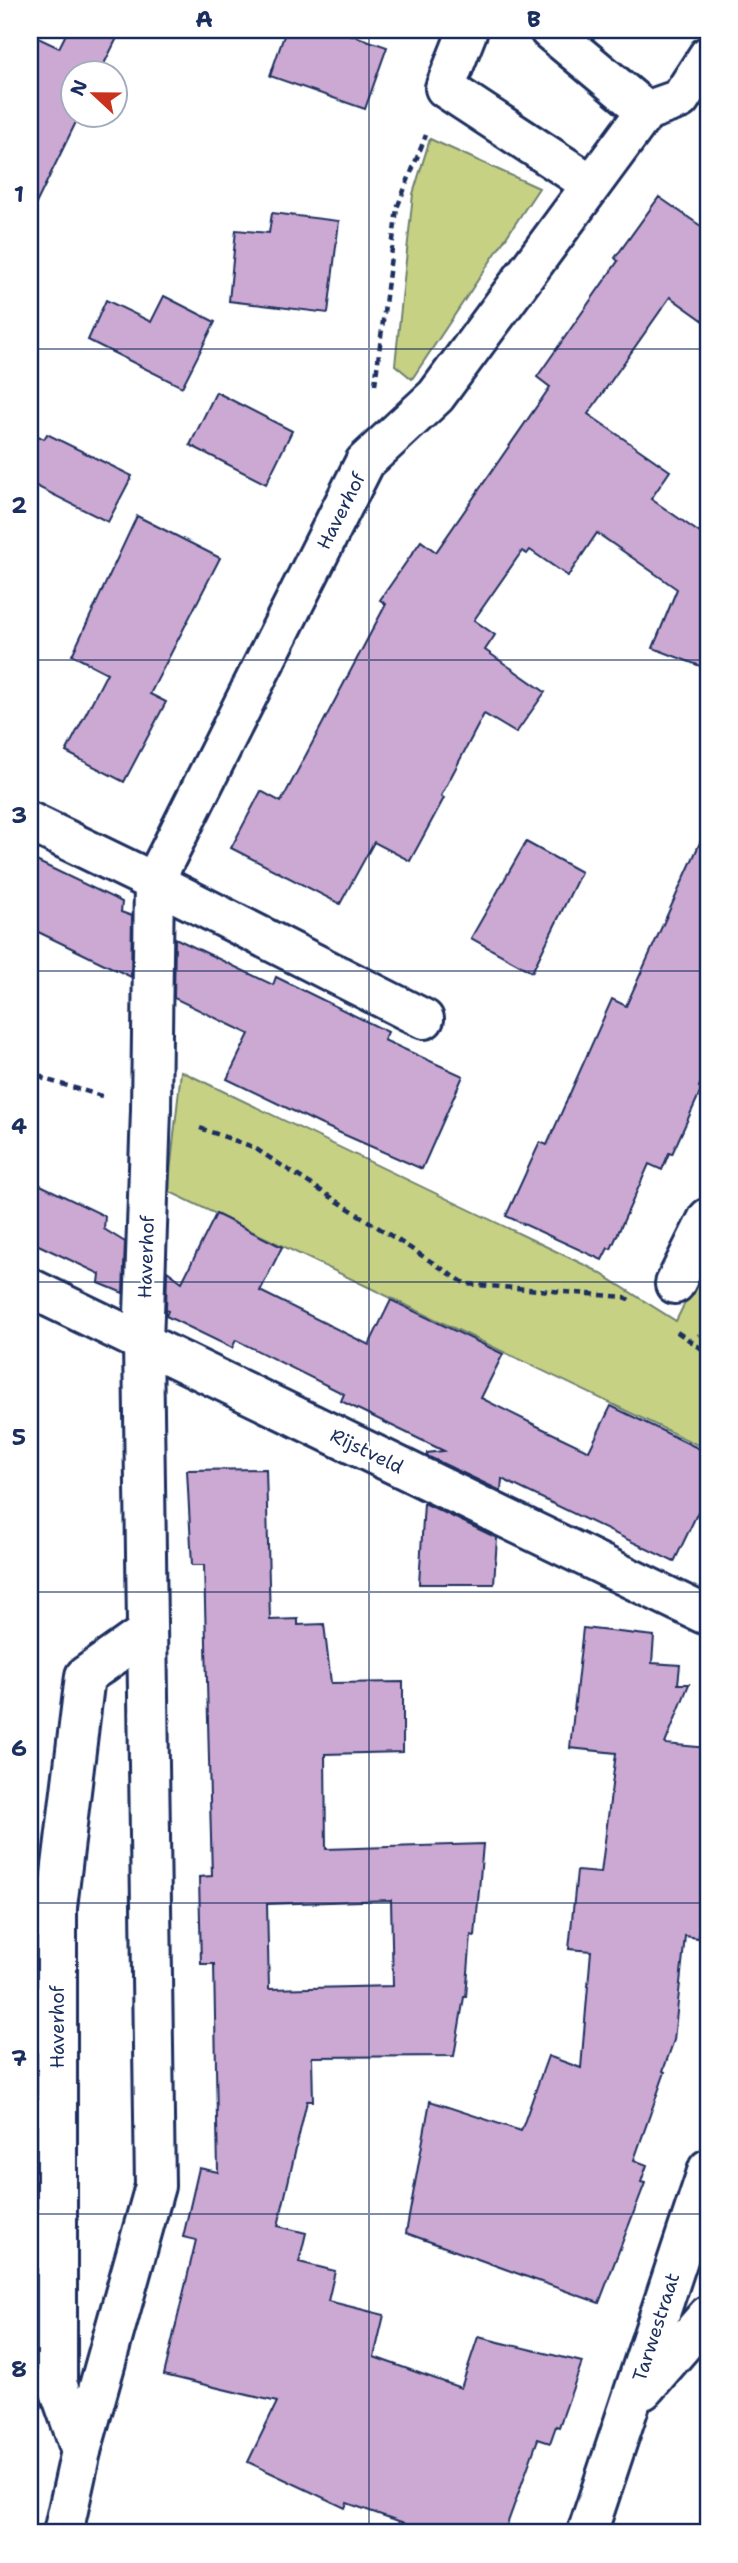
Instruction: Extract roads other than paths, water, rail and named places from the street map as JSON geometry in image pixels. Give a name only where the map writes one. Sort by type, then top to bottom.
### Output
[{"type":"street","points":[[468,30],[445,88],[591,184]]},
{"type":"street","points":[[549,30],[646,111],[680,99],[708,56]]},
{"type":"street","name":"Haverhof","points":[[63,2533],[81,2451],[155,2186],[143,1343],[155,882],[365,462],[436,396],[646,111]]},
{"type":"street","points":[[30,822],[155,882],[424,1019]]},
{"type":"street","points":[[675,1284],[708,1218]]},
{"type":"street","name":"Rijstveld","points":[[30,1288],[704,1614]]},
{"type":"street","name":"Haverhof","points":[[81,2451],[57,2383],[57,1907],[85,1676],[147,1632]]},
{"type":"street","name":"Tarwestraat","points":[[587,2533],[708,2169]]},
{"type":"street","name":"Tarwestraat","points":[[631,2405],[708,2315]]}]
